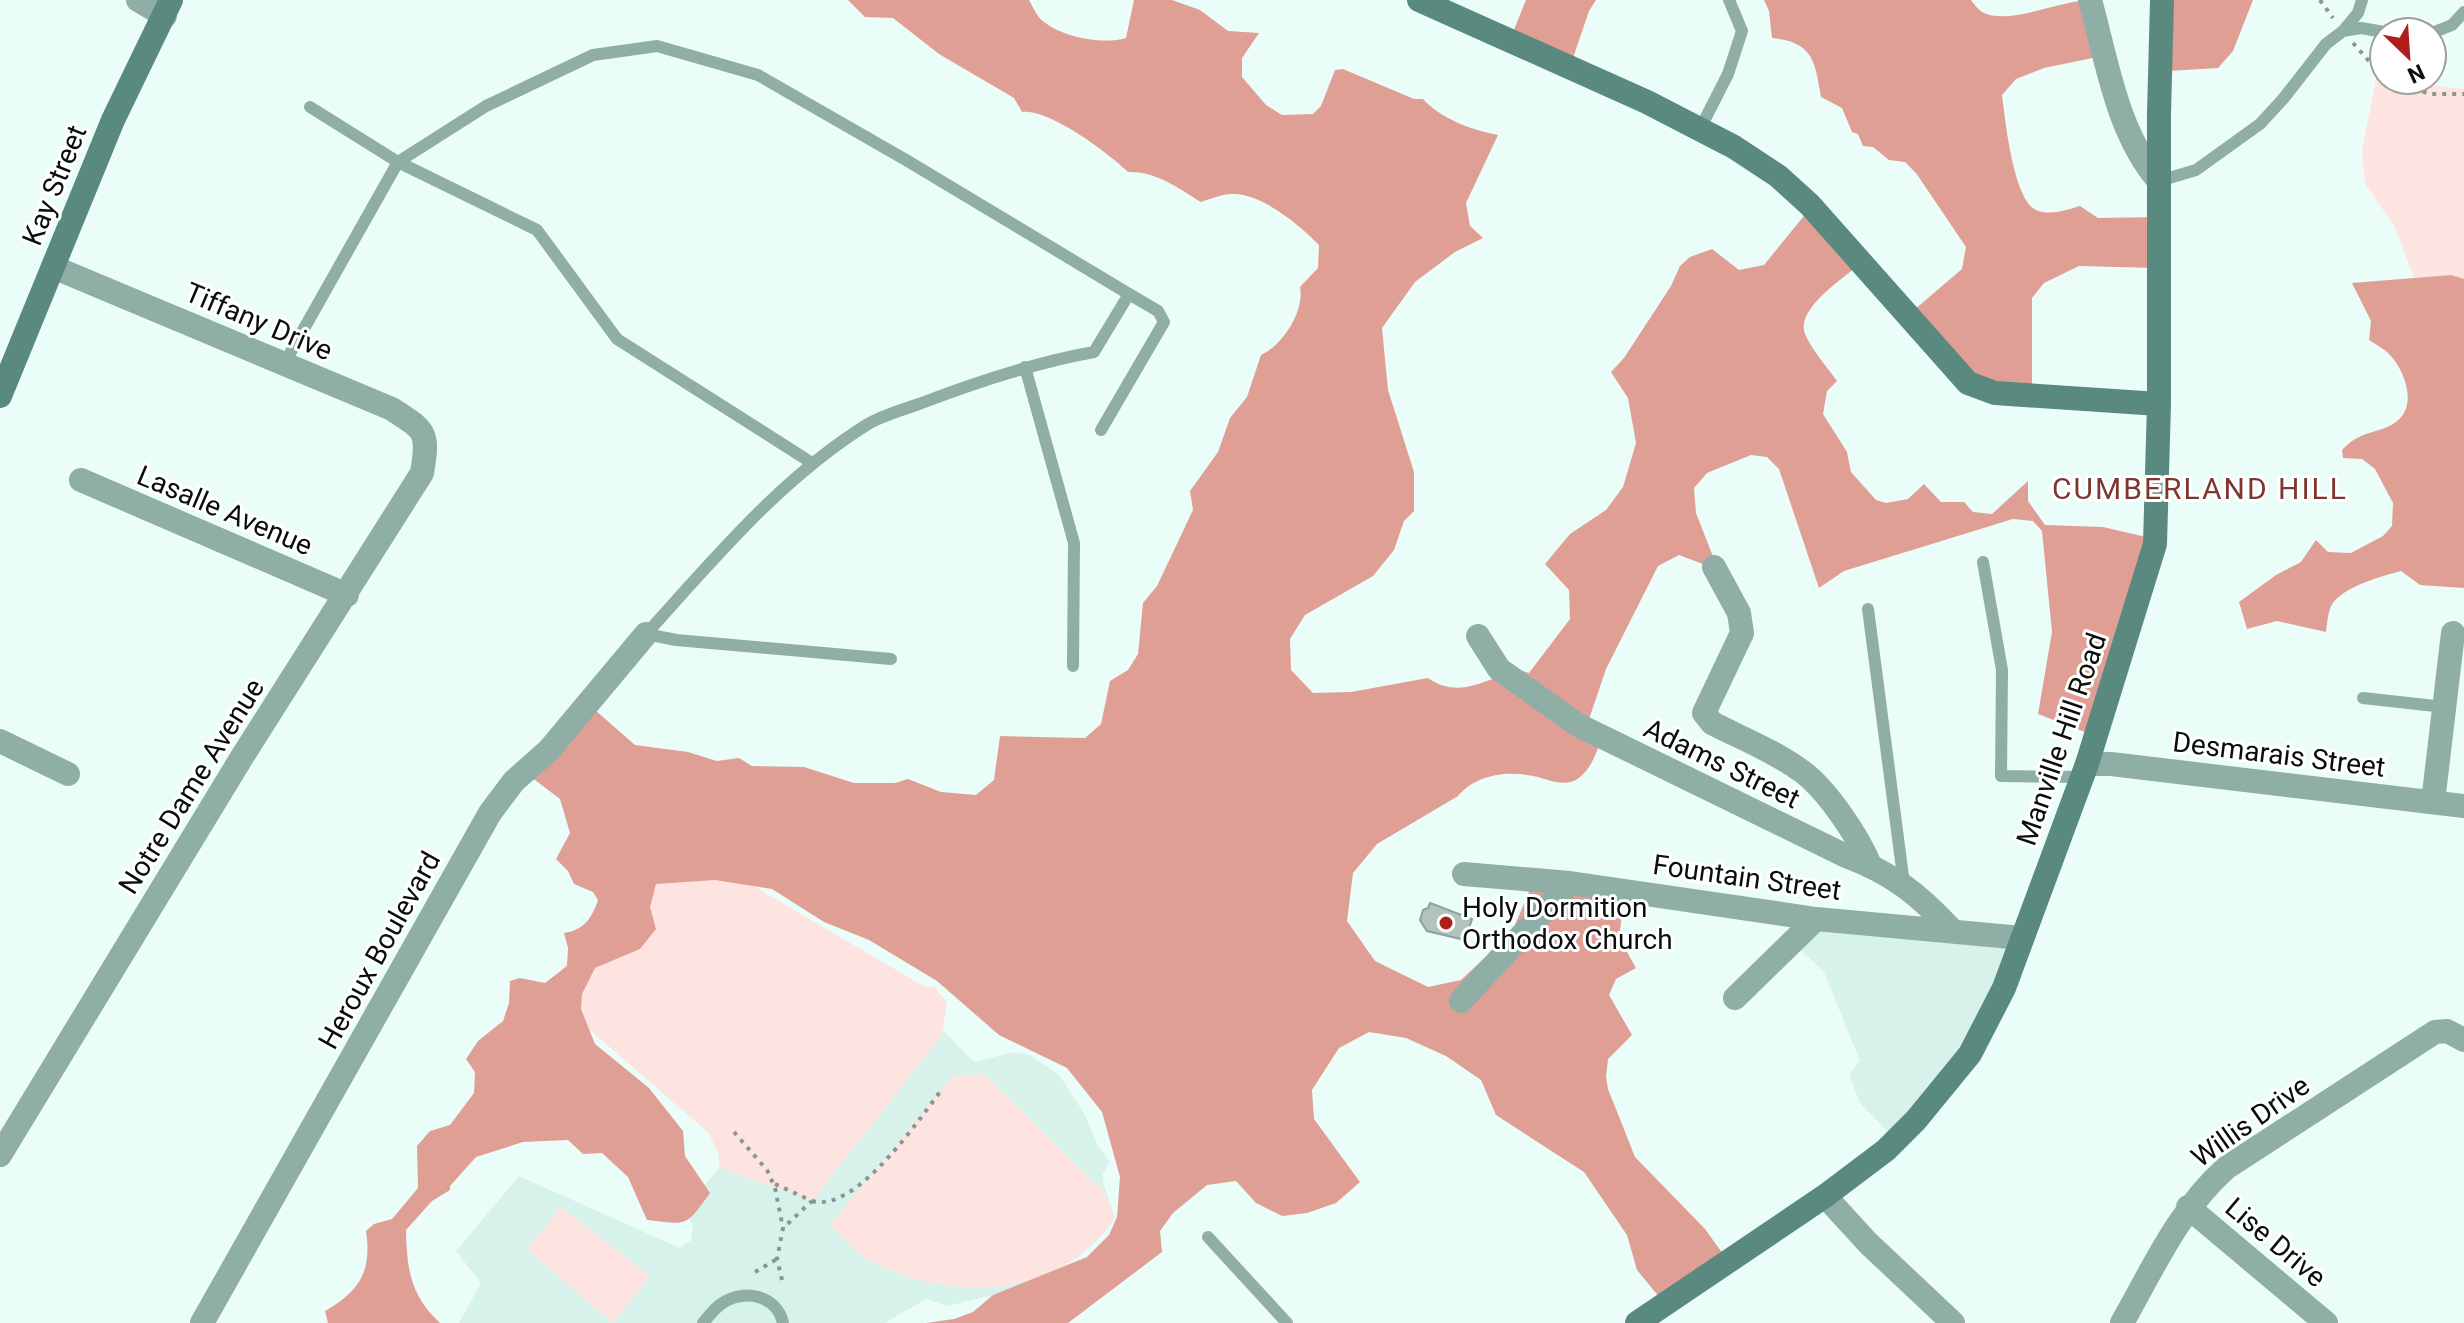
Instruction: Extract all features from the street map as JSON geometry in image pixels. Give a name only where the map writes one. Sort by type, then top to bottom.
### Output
[{"type":"main road","points":[[1419,0],[1647,102],[1700,129],[1778,176],[1810,205],[1968,383],[1995,393],[2159,404]]},
{"type":"main road","name":"Manville Hill Road","points":[[1637,1323],[1825,1196],[1886,1150],[1916,1120],[1970,1054],[2004,988],[2084,771],[2155,544],[2162,0]]},
{"type":"main road","name":"Kay Street","points":[[0,396],[113,120],[168,8]]},
{"type":"street","points":[[138,0],[168,8]]},
{"type":"street","points":[[2090,0],[2130,136],[2142,162],[2159,181]]},
{"type":"street","name":"Tiffany Drive","points":[[53,267],[392,409],[420,427],[427,446]]},
{"type":"street","name":"Notre Dame Avenue","points":[[0,1155],[242,757],[422,473],[427,446]]},
{"type":"street","name":"Lasalle Avenue","points":[[81,480],[347,595]]},
{"type":"street","points":[[1714,567],[1739,613],[1742,633],[1704,713],[1712,723],[1802,770],[1831,802],[1864,850],[1870,865]]},
{"type":"street","points":[[2433,802],[2453,633]]},
{"type":"street","name":"Heroux Boulevard","points":[[202,1323],[490,813],[514,781],[549,750],[646,634]]},
{"type":"street","name":"Adams Street","points":[[1478,636],[1499,669],[1578,725],[1870,865],[1920,897],[1951,929]]},
{"type":"street","points":[[0,741],[68,774]]},
{"type":"street","name":"Desmarais Street","points":[[2084,771],[2111,764],[2464,806]]},
{"type":"street","name":"Fountain Street","points":[[1464,874],[1570,883],[1816,919],[1951,929],[2022,938]]},
{"type":"street","points":[[1461,1001],[1570,883]]},
{"type":"street","points":[[1735,998],[1816,919]]},
{"type":"street","name":"Willis Drive","points":[[2122,1323],[2188,1207],[2226,1168],[2435,1032],[2447,1031],[2464,1040]]},
{"type":"street","points":[[1825,1196],[1868,1243],[1953,1323]]},
{"type":"street","name":"Lise Drive","points":[[2188,1207],[2326,1323]]},
{"type":"lane","points":[[1700,129],[1728,74],[1742,31],[1729,0]]},
{"type":"lane","points":[[2159,181],[2196,170],[2260,124],[2326,44],[2343,31],[2358,13],[2362,0]]},
{"type":"lane","points":[[2448,27],[2464,12]]},
{"type":"lane","points":[[2343,31],[2368,29]]},
{"type":"lane","points":[[284,364],[398,162],[486,106],[593,55],[657,46],[758,75],[1158,311],[1164,322],[1101,430]]},
{"type":"lane","points":[[310,107],[398,162],[537,230],[617,339],[812,463]]},
{"type":"lane","points":[[646,634],[736,535],[812,463],[871,422],[970,384],[1025,367],[1094,352],[1129,294]]},
{"type":"lane","points":[[1025,367],[1074,543],[1073,666]]},
{"type":"lane","points":[[1983,562],[2002,670],[2001,776],[2084,771]]},
{"type":"lane","points":[[1868,609],[1905,887]]},
{"type":"lane","points":[[646,634],[676,640],[891,659]]},
{"type":"lane","points":[[2363,698],[2444,707]]},
{"type":"lane","points":[[1208,1237],[1282,1322]]},
{"type":"lane","points":[[703,1323],[722,1303],[742,1296],[768,1300],[774,1304],[783,1323]]},
{"type":"path","points":[[773,1183],[822,1204],[859,1186],[878,1170],[943,1088]]},
{"type":"path","points":[[734,1132],[767,1170],[773,1183],[783,1228],[777,1259],[783,1284]]},
{"type":"path","points":[[783,1228],[812,1201]]},
{"type":"path","points":[[755,1272],[777,1259]]},
{"type":"shaded area","points":[[848,0],[1029,0],[1039,17],[1052,27],[1072,36],[1106,41],[1126,38],[1134,0],[1172,0],[1200,10],[1228,31],[1259,33],[1242,58],[1242,77],[1266,105],[1282,115],[1313,114],[1321,106],[1335,70],[1343,69],[1414,99],[1423,99],[1458,123],[1498,135],[1466,203],[1470,226],[1483,238],[1455,252],[1415,282],[1382,328],[1388,390],[1414,472],[1414,511],[1404,521],[1394,550],[1373,576],[1305,615],[1290,639],[1291,670],[1313,693],[1351,692],[1428,678],[1439,684],[1461,688],[1483,683],[1516,669],[1529,673],[1570,619],[1569,590],[1545,564],[1570,534],[1606,510],[1623,487],[1636,443],[1628,398],[1611,372],[1624,358],[1671,286],[1680,266],[1690,257],[1712,249],[1739,270],[1764,265],[1812,206],[1861,263],[1823,295],[1807,314],[1804,324],[1808,340],[1837,381],[1827,391],[1823,414],[1847,452],[1851,472],[1876,500],[1886,503],[1908,499],[1924,484],[1941,502],[1964,502],[1973,512],[1992,514],[2028,481],[2028,501],[2045,525],[2103,527],[2146,537],[2090,734],[2038,714],[2052,632],[2042,531],[2033,521],[2013,519],[1844,571],[1819,588],[1779,469],[1767,457],[1751,455],[1707,473],[1694,488],[1696,513],[1717,567],[1679,555],[1658,566],[1606,669],[1588,722],[1604,733],[1585,773],[1575,781],[1563,783],[1513,774],[1482,779],[1377,844],[1353,873],[1347,921],[1375,961],[1428,987],[1461,980],[1512,932],[1529,892],[1528,878],[1625,891],[1619,938],[1636,968],[1616,979],[1609,995],[1632,1035],[1608,1059],[1608,1089],[1635,1157],[1705,1229],[1723,1254],[1660,1298],[1637,1270],[1627,1235],[1584,1172],[1496,1115],[1481,1080],[1446,1056],[1406,1038],[1369,1032],[1339,1048],[1312,1090],[1314,1119],[1360,1182],[1336,1203],[1307,1213],[1282,1216],[1256,1203],[1236,1181],[1207,1185],[1173,1213],[1160,1231],[1162,1252],[1068,1323],[926,1323],[954,1319],[973,1312],[993,1295],[1087,1257],[1109,1235],[1117,1217],[1120,1177],[1102,1112],[1067,1068],[999,1035],[937,981],[869,940],[824,922],[772,889],[715,880],[656,884],[650,907],[656,929],[640,949],[595,968],[582,994],[581,1009],[595,1044],[649,1088],[683,1131],[685,1156],[710,1193],[696,1212],[679,1223],[647,1220],[628,1177],[602,1153],[583,1154],[568,1140],[523,1142],[476,1157],[450,1186],[450,1190],[432,1201],[406,1230],[416,1292],[440,1323],[328,1323],[325,1311],[347,1296],[365,1269],[366,1231],[374,1224],[392,1219],[418,1188],[417,1146],[430,1131],[450,1125],[474,1093],[475,1072],[466,1059],[478,1041],[503,1021],[509,1003],[510,981],[520,978],[545,983],[567,966],[568,948],[564,933],[586,922],[598,900],[593,892],[574,884],[568,871],[556,859],[570,833],[560,799],[523,771],[587,703],[635,745],[688,752],[717,761],[739,758],[752,766],[804,767],[854,783],[895,783],[908,779],[941,792],[976,795],[994,780],[1000,736],[1085,738],[1101,724],[1110,681],[1128,670],[1138,654],[1143,603],[1157,586],[1193,510],[1190,491],[1218,452],[1230,418],[1247,397],[1261,355],[1277,344],[1290,327],[1299,306],[1300,287],[1318,268],[1319,245],[1267,204],[1255,198],[1232,194],[1201,202],[1157,177],[1128,172],[1063,125],[1048,117],[1022,112],[1014,98],[939,54],[893,18],[865,17]]},
{"type":"shaded area","points":[[1526,0],[1596,0],[1589,11],[1573,58],[1511,37]]},
{"type":"shaded area","points":[[1764,0],[1971,0],[1984,13],[2007,16],[2091,0],[2107,55],[2044,68],[2016,79],[2002,95],[2016,175],[2028,203],[2041,212],[2064,211],[2080,206],[2098,218],[2159,217],[2156,268],[2079,266],[2044,283],[2032,298],[2032,388],[1965,378],[1907,316],[1962,269],[1966,247],[1916,173],[1905,162],[1889,160],[1873,147],[1863,146],[1858,134],[1852,132],[1842,108],[1821,97],[1814,64],[1804,49],[1786,40],[1772,38],[1769,11]]},
{"type":"shaded area","points":[[2166,0],[2253,0],[2233,51],[2218,68],[2168,71]]},
{"type":"shaded area","points":[[2448,87],[2464,89],[2464,279],[2451,275],[2414,278],[2395,227],[2365,184],[2362,150],[2373,96],[2448,96]]},
{"type":"shaded area","points":[[2451,275],[2464,279],[2464,588],[2420,585],[2401,571],[2343,593],[2331,606],[2326,632],[2277,621],[2247,629],[2239,602],[2276,575],[2301,562],[2316,540],[2328,552],[2351,553],[2383,536],[2392,526],[2393,503],[2375,469],[2362,459],[2343,458],[2342,450],[2350,443],[2396,422],[2403,415],[2408,398],[2404,379],[2395,362],[2386,351],[2369,340],[2371,321],[2352,283]]},
{"type":"shaded area","points":[[657,829],[925,987],[934,987],[947,1002],[942,1035],[812,1201],[720,1168],[718,1153],[709,1133],[560,1004],[551,985]]},
{"type":"shaded area","points":[[1807,919],[2019,931],[1983,1022],[1890,1134],[1860,1103],[1849,1074],[1860,1061],[1824,972],[1789,939]]},
{"type":"shaded area","points":[[934,987],[930,1017],[974,1062],[1013,1052],[1030,1055],[1059,1075],[1084,1113],[1098,1146],[1110,1162],[1103,1173],[1103,1182],[1115,1218],[1094,1244],[1060,1267],[1009,1291],[947,1306],[926,1299],[885,1323],[459,1323],[481,1283],[456,1251],[519,1176],[680,1248],[691,1240],[693,1224],[683,1212],[720,1167],[718,1153],[709,1133],[560,1004]]},
{"type":"shaded area","points":[[984,1074],[1105,1193],[1115,1218],[1098,1239],[1072,1261],[1046,1275],[1017,1283],[957,1287],[898,1273],[865,1258],[830,1225],[953,1076]]},
{"type":"shaded area","points":[[561,1207],[650,1276],[613,1323],[527,1249]]},
{"type":"building","name":"Holy Dormition Orthodox Church","points":[[1430,903],[1472,919],[1465,940],[1427,931],[1420,920],[1423,910]]},
{"type":"place","name":"Holy Dormition Orthodox Church","points":[[1446,923]]},
{"type":"district","name":"CUMBERLAND HILL","points":[[2200,489]]}]
